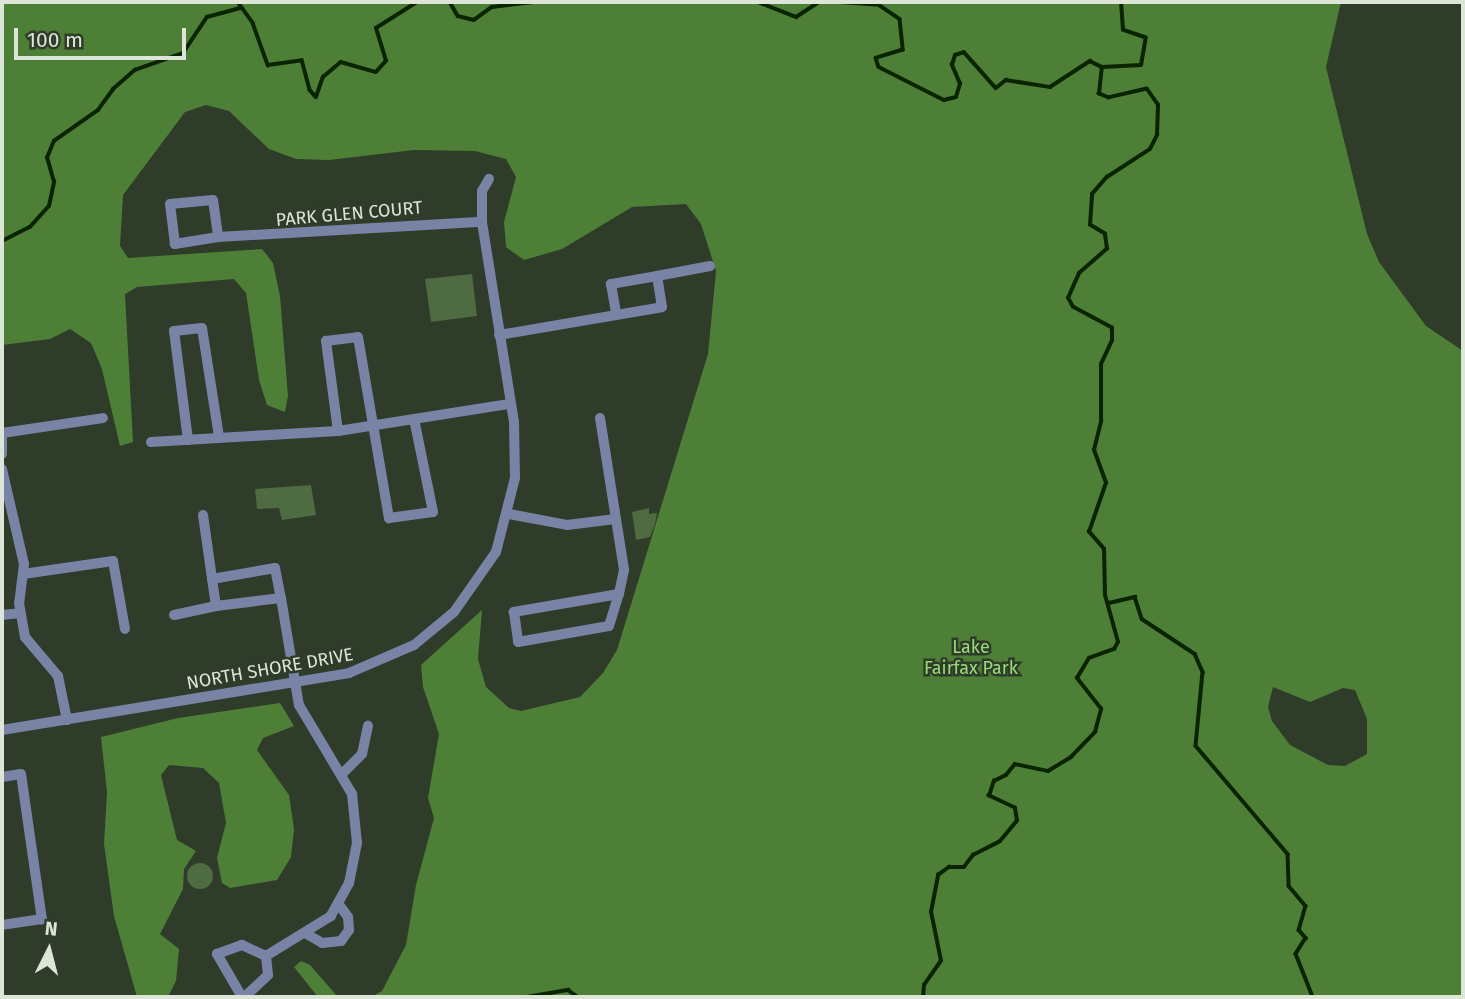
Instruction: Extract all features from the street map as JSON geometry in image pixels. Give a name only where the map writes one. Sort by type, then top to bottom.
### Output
[{"type":"street","name":"NORTH SHORE DRIVE","points":[[2,730],[298,682],[372,666],[435,630],[484,573],[509,514],[516,450],[482,222],[482,191],[489,179]]},
{"type":"street","name":"PARK GLEN COURT","points":[[218,237],[213,200],[170,204],[175,244],[218,237],[482,222]]},
{"type":"street","points":[[616,313],[611,285],[710,266]]},
{"type":"street","points":[[499,335],[663,306],[657,276]]},
{"type":"street","points":[[188,440],[174,331],[202,328],[219,437]]},
{"type":"street","points":[[338,432],[326,341],[358,337],[370,426],[388,518],[433,512],[414,419]]},
{"type":"street","points":[[151,442],[338,432],[508,404]]},
{"type":"street","points":[[2,454],[2,435],[103,418]]},
{"type":"street","points":[[600,418],[624,570],[619,594],[609,626],[518,642],[513,612],[619,594]]},
{"type":"street","points":[[2,470],[23,574],[20,613],[25,638],[58,676],[67,720]]},
{"type":"street","points":[[509,514],[567,525],[616,519]]},
{"type":"street","points":[[203,515],[216,606]]},
{"type":"street","points":[[23,574],[113,561],[125,629]]},
{"type":"street","points":[[212,579],[275,568],[298,682],[299,705],[307,723],[352,794],[357,843],[349,883],[331,916],[266,956]]},
{"type":"street","points":[[174,615],[216,606],[281,598]]},
{"type":"street","points":[[2,615],[20,613]]},
{"type":"street","points":[[341,775],[362,754],[368,726]]},
{"type":"street","points":[[2,777],[21,774],[42,919],[2,925]]},
{"type":"street","points":[[305,933],[322,943],[341,941],[349,930],[348,917],[338,903]]},
{"type":"street","points":[[242,945],[266,956],[268,975],[243,997],[217,954],[242,945]]},
{"type":"green space","name":"Lake Fairfax Park","points":[[2,2],[1341,2],[1326,67],[1367,234],[1379,262],[1426,326],[1463,351],[1463,997],[371,997],[382,991],[406,945],[416,885],[434,818],[428,798],[439,734],[423,687],[421,665],[482,610],[478,659],[486,687],[509,708],[521,711],[580,697],[603,673],[617,650],[708,354],[716,271],[701,224],[686,204],[632,207],[562,249],[524,260],[506,247],[504,222],[516,177],[506,159],[475,151],[414,150],[329,160],[296,159],[269,149],[229,111],[206,105],[185,112],[123,195],[120,246],[128,258],[262,249],[273,263],[280,296],[288,396],[285,412],[267,405],[259,380],[246,293],[234,279],[137,287],[125,294],[133,442],[120,446],[102,369],[91,343],[70,329],[50,339],[2,345]],"holes":[[[1273,687],[1310,702],[1343,688],[1355,690],[1367,719],[1367,754],[1345,766],[1328,765],[1290,745],[1272,721],[1268,707]]]},
{"type":"green space","points":[[472,274],[477,316],[431,322],[425,279]]},
{"type":"green space","points":[[311,485],[316,515],[282,520],[279,508],[257,509],[255,489]]},
{"type":"green space","points":[[649,508],[649,514],[657,513],[650,537],[636,540],[632,512]]},
{"type":"green space","points":[[280,703],[294,726],[263,738],[257,750],[289,795],[294,829],[291,857],[277,880],[230,888],[222,883],[217,858],[226,823],[219,783],[203,768],[169,765],[161,775],[177,840],[196,851],[184,869],[183,889],[160,934],[179,949],[176,981],[168,997],[137,997],[114,916],[104,844],[107,792],[101,737],[178,718]]},
{"type":"green space","points":[[200,863],[209,867],[213,876],[209,885],[200,889],[191,885],[187,876],[191,867]]},
{"type":"green space","points":[[301,961],[310,965],[338,997],[318,997],[294,967]]},
{"type":"waterway","points":[[238,2],[253,23],[268,65],[302,60],[310,90],[316,97],[323,77],[341,62],[376,72],[386,61],[376,28],[417,2]]},
{"type":"waterway","points":[[450,2],[458,16],[474,20],[492,7],[533,2]]},
{"type":"waterway","points":[[758,2],[796,17],[819,2]]},
{"type":"waterway","points":[[840,2],[879,5],[900,19],[903,50],[876,58],[879,67],[944,100],[956,97],[960,84],[952,65],[955,55],[964,52],[996,88],[1006,80],[1050,87],[1090,61],[1102,67],[1141,65],[1146,38],[1123,30],[1121,2]]},
{"type":"waterway","points":[[2,241],[30,227],[49,206],[54,182],[47,158],[54,141],[98,110],[113,89],[135,70],[183,53],[207,17],[241,8]]},
{"type":"waterway","points":[[923,997],[924,985],[941,961],[931,912],[938,875],[949,867],[964,867],[973,855],[1000,841],[1017,821],[1015,808],[989,796],[994,781],[1006,775],[1015,764],[1048,771],[1071,757],[1095,732],[1101,709],[1077,678],[1089,658],[1114,649],[1118,642],[1105,595],[1104,549],[1089,532],[1106,483],[1094,450],[1101,421],[1101,364],[1112,340],[1112,328],[1073,307],[1068,298],[1079,273],[1107,249],[1105,234],[1090,225],[1092,194],[1107,177],[1150,149],[1157,135],[1158,105],[1147,89],[1109,98],[1099,94],[1102,67]]},
{"type":"waterway","points":[[1109,603],[1135,597],[1142,619],[1195,654],[1203,672],[1196,746],[1288,854],[1289,886],[1306,906],[1299,930],[1306,938],[1296,954],[1313,997]]},
{"type":"waterway","points":[[527,997],[568,990],[578,997]]}]
